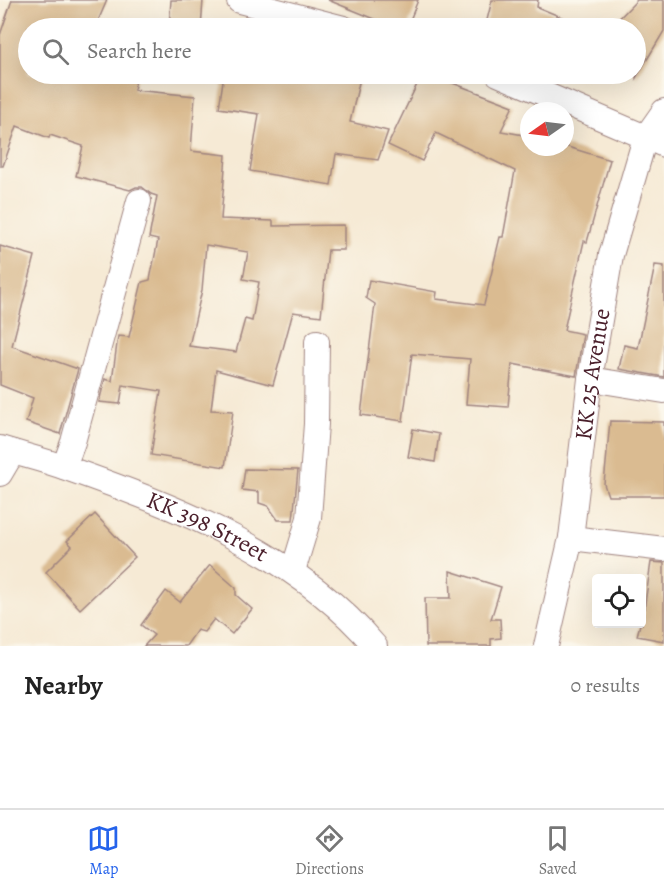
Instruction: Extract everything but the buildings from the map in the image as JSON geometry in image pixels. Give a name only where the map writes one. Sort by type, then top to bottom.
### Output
[{"type":"street","points":[[239,1],[305,18]]},
{"type":"street","points":[[521,84],[655,141]]},
{"type":"street","name":"KK 25 Avenue","points":[[546,646],[571,538],[590,379],[611,255],[655,141],[664,111]]},
{"type":"street","points":[[64,467],[73,442],[139,201]]},
{"type":"street","points":[[293,571],[309,518],[316,424],[317,342]]},
{"type":"street","points":[[590,379],[664,391]]},
{"type":"street","name":"KK 398 Street","points":[[0,474],[6,450],[64,467],[169,508],[241,541],[293,571],[332,601],[375,646]]},
{"type":"street","points":[[571,538],[664,549]]}]
